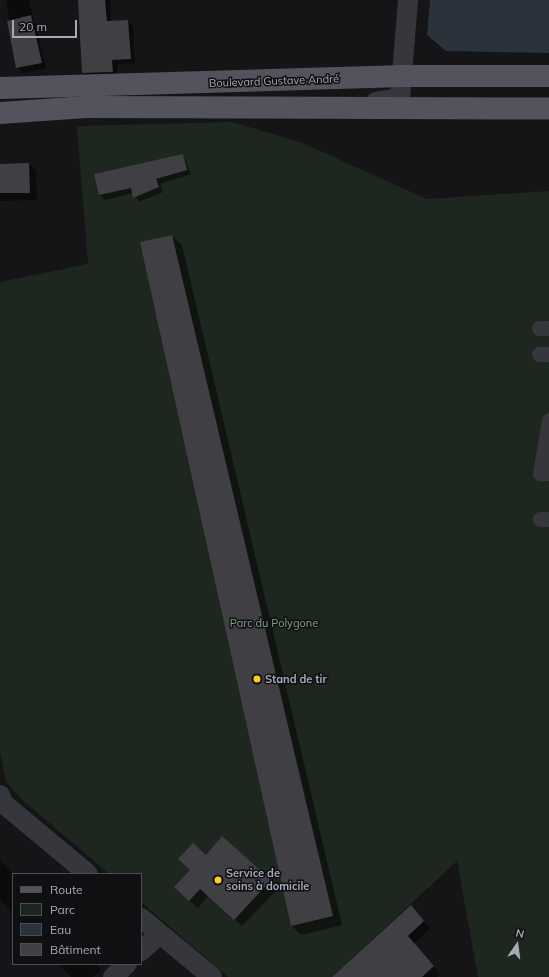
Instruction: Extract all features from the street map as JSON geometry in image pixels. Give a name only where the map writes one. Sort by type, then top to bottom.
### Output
[{"type":"main road","name":"Boulevard Gustave André","points":[[0,88],[403,82],[549,76]]},
{"type":"main road","points":[[0,113],[75,108],[306,106],[549,109]]},
{"type":"street","points":[[306,106],[388,102],[400,98],[403,82],[408,0]]},
{"type":"street","points":[[64,87],[75,108]]},
{"type":"street","points":[[545,473],[549,420]]},
{"type":"street","points":[[0,795],[4,804],[87,873]]},
{"type":"street","points":[[142,919],[212,977]]},
{"type":"street","points":[[142,950],[160,934]]},
{"type":"street","points":[[113,977],[126,965]]},
{"type":"green space","name":"Parc du Polygone","points":[[232,122],[300,142],[427,199],[549,191],[549,977],[478,977],[457,861],[332,977],[228,977],[142,903],[142,873],[108,873],[19,797],[6,781],[0,752],[0,282],[88,264],[77,126]]},
{"type":"water","points":[[430,0],[549,0],[549,53],[446,51],[427,35]]},
{"type":"building","points":[[78,0],[105,0],[107,21],[128,20],[131,59],[112,60],[113,72],[82,73]]},
{"type":"building","points":[[31,15],[42,63],[16,68],[7,21]]},
{"type":"building","points":[[183,154],[187,170],[156,179],[159,187],[133,198],[131,188],[99,195],[94,174]]},
{"type":"building","points":[[29,163],[30,193],[0,193],[0,164]]},
{"type":"building","name":"Stand de tir","points":[[172,235],[333,916],[291,926],[140,242]]},
{"type":"building","name":"Service de soins à domicile","points":[[222,836],[271,880],[234,920],[200,889],[189,901],[174,887],[190,870],[178,859],[193,843],[206,855]]},
{"type":"building","points":[[411,905],[424,921],[408,936],[434,966],[422,977],[332,977]]},
{"type":"place","name":"Stand de tir","points":[[257,679]]},
{"type":"place","name":"Service de soins à domicile","points":[[218,880]]}]
